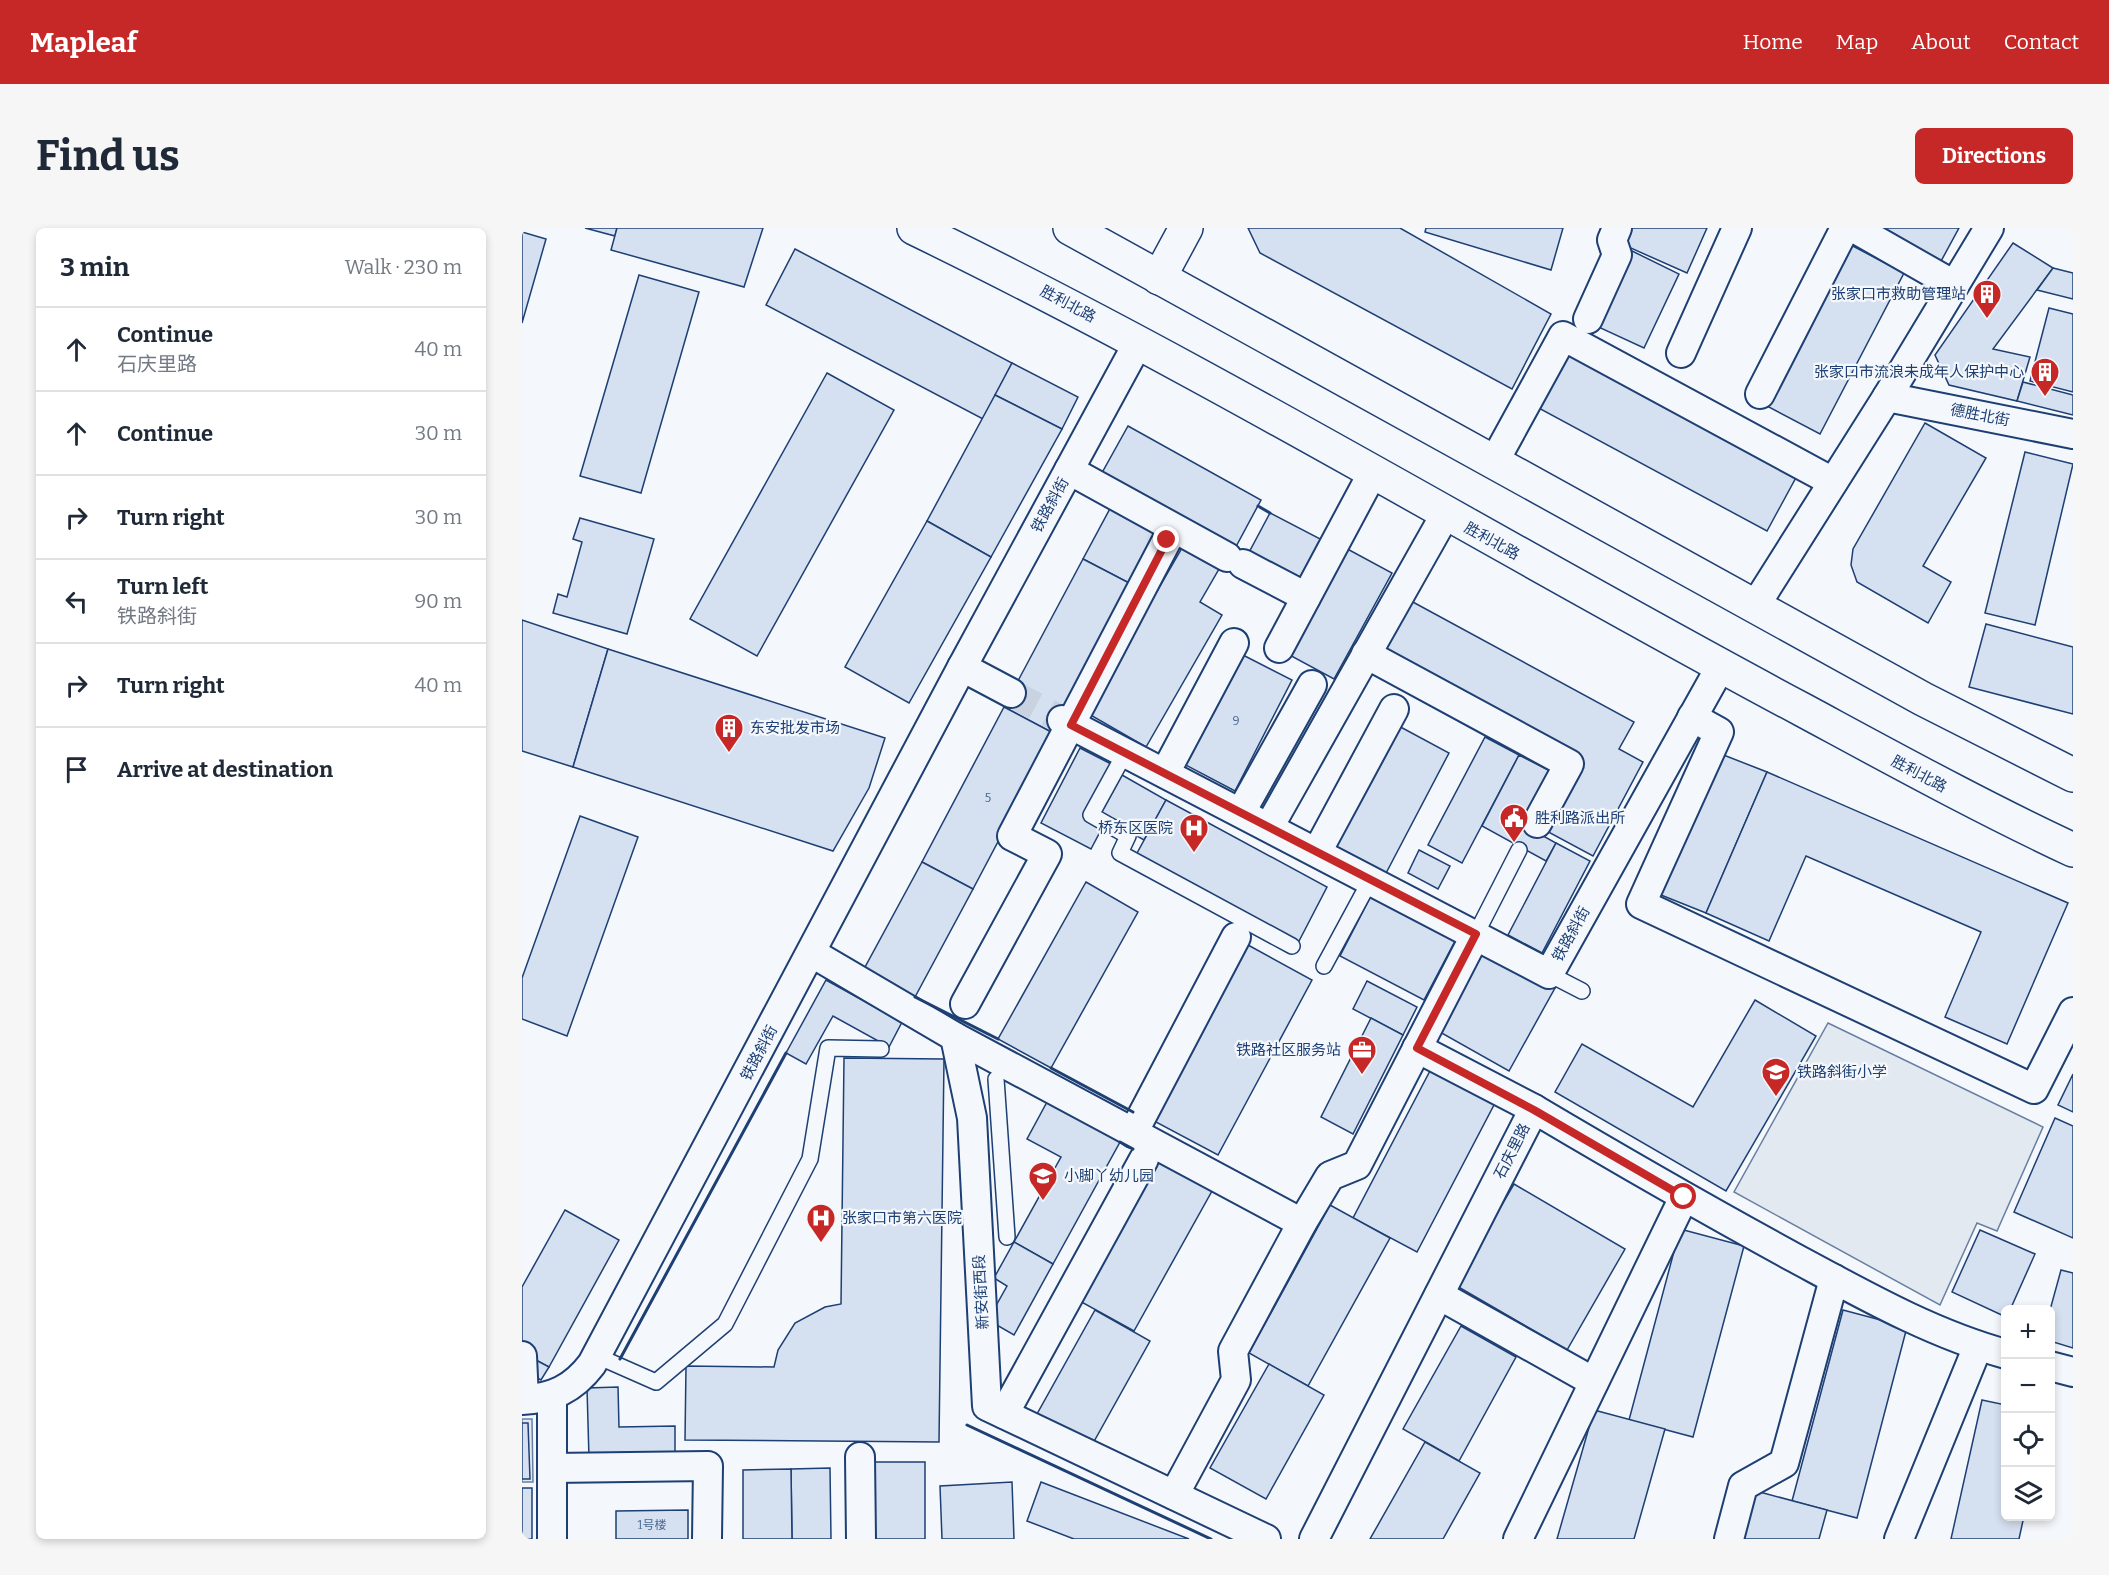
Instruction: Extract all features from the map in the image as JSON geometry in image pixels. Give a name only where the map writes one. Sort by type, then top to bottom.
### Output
[{"type":"main road","name":"胜利北路","points":[[914,228],[1053,296],[1445,515],[1923,777],[2073,850]]},
{"type":"main road","points":[[1070,228],[1923,699],[2073,776]]},
{"type":"main road","points":[[1159,278],[1186,228]]},
{"type":"street","points":[[1588,319],[1617,255],[1612,240],[1617,228]]},
{"type":"street","points":[[1681,353],[1737,228]]},
{"type":"street","points":[[1755,606],[1887,397],[1989,228]]},
{"type":"street","points":[[1760,394],[1857,229],[1954,285]]},
{"type":"street","points":[[1494,462],[1563,336],[1833,482]]},
{"type":"street","name":"铁路斜街","points":[[523,1400],[552,1395],[573,1385],[583,1376],[597,1356],[962,667],[1138,343]]},
{"type":"street","name":"德胜北街","points":[[1887,397],[2073,434]]},
{"type":"street","points":[[1069,470],[1235,561],[1306,597]]},
{"type":"street","points":[[1279,648],[1372,474]]},
{"type":"street","points":[[1269,827],[1445,515]]},
{"type":"street","points":[[965,1004],[1047,854],[1012,836],[1067,723],[1167,540]]},
{"type":"street","points":[[1165,773],[1234,643]]},
{"type":"street","points":[[1366,654],[1569,764],[1537,823]]},
{"type":"street","name":"铁路斜街","points":[[1067,723],[1371,879],[1549,974],[1720,666]]},
{"type":"street","points":[[962,667],[1011,693]]},
{"type":"street","points":[[1241,813],[1312,686]]},
{"type":"street","points":[[1317,852],[1394,709]]},
{"type":"street","points":[[1692,717],[1719,732],[1641,904],[2034,1089],[2073,1012]]},
{"type":"street","points":[[1174,1495],[1236,1380],[1233,1351],[1330,1176],[1357,1165],[1476,934]]},
{"type":"street","points":[[1133,1132],[1236,937]]},
{"type":"street","points":[[812,953],[955,1037],[1302,1223]]},
{"type":"street","name":"新安街西段","points":[[955,1037],[972,1118],[988,1162],[987,1406],[1266,1539]]},
{"type":"street","points":[[1417,1048],[1534,1110]]},
{"type":"street","name":"石庆里路","points":[[1314,1539],[1534,1110],[1684,1197],[1834,1279],[1978,1346],[2001,1353]]},
{"type":"street","points":[[1004,1414],[1144,1159]]},
{"type":"street","points":[[1518,1539],[1684,1197]]},
{"type":"street","points":[[1729,1539],[1743,1486],[1784,1463],[1834,1279]]},
{"type":"street","points":[[1439,1295],[1594,1382]]},
{"type":"street","points":[[1899,1539],[1978,1346]]},
{"type":"street","points":[[522,1356],[523,1400]]},
{"type":"street","points":[[2055,1367],[2073,1372]]},
{"type":"street","points":[[552,1395],[552,1539]]},
{"type":"street","points":[[860,1457],[861,1539]]},
{"type":"street","points":[[552,1468],[708,1466],[707,1539]]},
{"type":"lane","points":[[1125,753],[1091,815],[1128,836],[1120,853],[1292,946]]},
{"type":"lane","points":[[1476,934],[1519,850]]},
{"type":"lane","points":[[1324,966],[1371,879]]},
{"type":"lane","points":[[1549,974],[1582,991]]},
{"type":"lane","points":[[597,1356],[656,1382],[725,1324],[810,1159],[828,1048],[881,1049]]},
{"type":"lane","points":[[996,1079],[988,1162],[1007,1237]]},
{"type":"shaded area","points":[[1828,1023],[2043,1127],[1997,1231],[1977,1223],[1940,1305],[1734,1192]]},
{"type":"shaded area","points":[[522,1419],[532,1419],[533,1482],[522,1482]]},
{"type":"building","points":[[585,228],[617,228],[615,236]]},
{"type":"building","points":[[617,228],[763,228],[744,287],[611,250]]},
{"type":"building","points":[[1248,228],[1400,228],[1551,314],[1512,389],[1260,253]]},
{"type":"building","points":[[1426,228],[1563,228],[1551,270],[1425,232]]},
{"type":"building","points":[[1632,228],[1707,228],[1687,273],[1624,245]]},
{"type":"building","points":[[1880,228],[1959,228],[1940,263]]},
{"type":"building","points":[[522,232],[546,239],[522,323]]},
{"type":"building","name":"张家口市救助管理站","points":[[2013,243],[2053,268],[1993,349],[2030,357],[2017,401],[1949,385],[1935,355]]},
{"type":"building","points":[[1849,244],[1904,273],[1820,434],[1765,405]]},
{"type":"building","points":[[795,249],[1012,363],[983,419],[766,305]]},
{"type":"building","points":[[1630,250],[1679,274],[1644,348],[1594,325]]},
{"type":"building","points":[[2053,268],[2073,273],[2073,299],[2037,290]]},
{"type":"building","points":[[639,275],[699,292],[641,493],[580,476]]},
{"type":"building","points":[[2049,308],[2073,314],[2073,392],[2030,381]]},
{"type":"building","points":[[1565,345],[1799,472],[1767,531],[1533,405]]},
{"type":"building","points":[[1012,363],[1078,397],[1062,429],[995,395]]},
{"type":"building","points":[[827,373],[894,410],[757,656],[690,619]]},
{"type":"building","name":"张家口市流浪未成年人保护中心","points":[[2023,382],[2073,395],[2073,415],[2017,401]]},
{"type":"building","points":[[995,395],[1062,429],[991,557],[927,521]]},
{"type":"building","points":[[1925,423],[1986,458],[1923,566],[1951,582],[1928,623],[1857,582],[1851,565],[1853,549]]},
{"type":"building","points":[[1128,426],[1261,500],[1232,554],[1098,480]]},
{"type":"building","points":[[2025,452],[2073,464],[2035,625],[1985,613]]},
{"type":"building","points":[[1113,503],[1163,530],[1133,585],[1083,559]]},
{"type":"building","points":[[1270,513],[1328,543],[1305,589],[1246,558]]},
{"type":"building","points":[[580,518],[654,539],[627,634],[553,613],[558,594],[567,597],[582,542],[573,539]]},
{"type":"building","points":[[927,521],[991,557],[909,703],[845,667]]},
{"type":"building","points":[[1340,545],[1392,573],[1334,679],[1282,651]]},
{"type":"building","points":[[1182,548],[1219,569],[1200,602],[1222,615],[1146,747],[1087,713]]},
{"type":"building","points":[[1083,559],[1133,585],[1055,734],[1004,707]]},
{"type":"building","points":[[1411,601],[1634,722],[1619,749],[1643,762],[1593,856],[1539,827],[1576,759],[1382,654]]},
{"type":"building","points":[[522,620],[608,649],[573,767],[522,751]]},
{"type":"building","points":[[1986,624],[2073,647],[2073,714],[1969,687]]},
{"type":"building","name":"东安批发市场","points":[[608,649],[885,738],[869,788],[833,851],[573,767]]},
{"type":"building","points":[[1237,652],[1292,680],[1235,791],[1180,762]]},
{"type":"building","points":[[1004,707],[1055,734],[973,889],[922,862]]},
{"type":"building","points":[[1395,724],[1449,753],[1384,877],[1330,848]]},
{"type":"building","points":[[1485,737],[1519,755],[1462,863],[1428,845]]},
{"type":"building","points":[[1080,748],[1113,765],[1085,819],[1102,828],[1091,849],[1041,823]]},
{"type":"building","points":[[1721,754],[1767,772],[1706,913],[1661,895]]},
{"type":"building","points":[[1519,755],[1554,773],[1525,826],[1556,843],[1546,861],[1482,826]]},
{"type":"building","points":[[1767,772],[2068,903],[2007,1044],[1945,1017],[1981,932],[1806,856],[1769,941],[1706,913]]},
{"type":"building","points":[[1122,775],[1166,800],[1144,840],[1100,815]]},
{"type":"building","points":[[1166,800],[1327,887],[1298,943],[1136,855]]},
{"type":"building","points":[[580,816],[638,837],[567,1036],[522,1019],[522,978]]},
{"type":"building","points":[[1556,843],[1590,861],[1542,953],[1508,935]]},
{"type":"building","points":[[1419,850],[1450,866],[1438,889],[1408,873]]},
{"type":"building","points":[[922,862],[973,889],[915,997],[864,969]]},
{"type":"building","points":[[1086,882],[1138,912],[1051,1068],[998,1039]]},
{"type":"building","points":[[1371,896],[1455,941],[1424,1000],[1340,956]]},
{"type":"building","points":[[1248,945],[1312,980],[1218,1155],[1154,1121]]},
{"type":"building","points":[[1482,947],[1555,988],[1509,1071],[1438,1031]]},
{"type":"building","points":[[826,980],[902,1022],[889,1047],[833,1016],[806,1064],[786,1053]]},
{"type":"building","points":[[1367,981],[1417,1007],[1403,1035],[1353,1009]]},
{"type":"building","points":[[1755,1000],[1816,1036],[1726,1191],[1555,1092],[1582,1044],[1693,1107]]},
{"type":"building","name":"铁路社区服务站","points":[[1371,1018],[1403,1035],[1353,1134],[1321,1117]]},
{"type":"building","points":[[844,1058],[944,1059],[939,1442],[685,1440],[686,1366],[774,1367],[778,1350],[795,1323],[825,1307],[841,1304]]},
{"type":"building","points":[[1431,1069],[1495,1103],[1417,1252],[1353,1218]]},
{"type":"building","points":[[2073,1074],[2073,1112],[2058,1105]]},
{"type":"building","points":[[1047,1102],[1120,1142],[1053,1264],[1014,1242],[1061,1157],[1027,1139]]},
{"type":"building","points":[[2055,1118],[2073,1126],[2073,1238],[2014,1212]]},
{"type":"building","points":[[1153,1158],[1212,1191],[1134,1331],[1076,1299]]},
{"type":"building","points":[[1514,1184],[1625,1249],[1567,1350],[1455,1285]]},
{"type":"building","points":[[1330,1205],[1390,1238],[1308,1386],[1249,1353]]},
{"type":"building","points":[[565,1210],[619,1240],[549,1367],[522,1353],[522,1287]]},
{"type":"building","points":[[1680,1229],[1744,1246],[1693,1437],[1629,1420]]},
{"type":"building","points":[[1980,1230],[2035,1254],[2012,1305],[2001,1305],[2001,1315],[1952,1292]]},
{"type":"building","points":[[1014,1242],[1053,1264],[1014,1335],[988,1320],[1007,1286],[994,1278]]},
{"type":"building","points":[[2061,1270],[2073,1273],[2073,1348],[2055,1343],[2055,1305],[2051,1305]]},
{"type":"building","points":[[1095,1310],[1150,1341],[1092,1445],[1037,1414]]},
{"type":"building","points":[[1843,1310],[1907,1327],[1857,1518],[1792,1501]]},
{"type":"building","points":[[1461,1326],[1516,1357],[1459,1461],[1403,1429]]},
{"type":"building","points":[[534,1359],[549,1367],[541,1380],[526,1372]]},
{"type":"building","points":[[1269,1364],[1324,1395],[1266,1499],[1210,1468]]},
{"type":"building","points":[[618,1387],[619,1427],[675,1426],[675,1457],[589,1458],[587,1388]]},
{"type":"building","points":[[1982,1400],[2001,1404],[2001,1521],[2023,1521],[2019,1539],[1951,1539]]},
{"type":"building","points":[[1594,1410],[1665,1429],[1634,1539],[1557,1539]]},
{"type":"building","points":[[522,1423],[528,1423],[530,1479],[522,1479]]},
{"type":"building","points":[[1425,1442],[1480,1473],[1443,1539],[1370,1539]]},
{"type":"building","points":[[871,1462],[925,1462],[925,1539],[871,1539]]},
{"type":"building","points":[[830,1468],[831,1539],[792,1539],[791,1469]]},
{"type":"building","points":[[791,1469],[792,1539],[743,1539],[743,1470]]},
{"type":"building","points":[[1012,1482],[1014,1539],[942,1539],[940,1486]]},
{"type":"building","points":[[1041,1482],[1189,1539],[1074,1539],[1027,1521]]},
{"type":"building","points":[[522,1488],[532,1488],[532,1539],[522,1539]]},
{"type":"building","points":[[1756,1491],[1827,1510],[1819,1539],[1743,1539]]},
{"type":"building","points":[[688,1510],[688,1539],[616,1539],[616,1511]]},
{"type":"tunnel","points":[[1011,693],[1062,720]]},
{"type":"wall","points":[[1258,506],[1270,513]]},
{"type":"wall","points":[[915,997],[998,1039]]},
{"type":"wall","points":[[620,1359],[786,1053]]},
{"type":"wall","points":[[1051,1068],[1133,1112]]},
{"type":"wall","points":[[1120,1142],[1133,1149]]},
{"type":"wall","points":[[967,1425],[1211,1539]]},
{"type":"place","name":"张家口市救助管理站","points":[[1987,320]]},
{"type":"place","name":"张家口市流浪未成年人保护中心","points":[[2045,398]]},
{"type":"place","name":"东安批发市场","points":[[729,754]]},
{"type":"place","name":"胜利路派出所","points":[[1514,844]]},
{"type":"place","name":"桥东区医院","points":[[1194,854]]},
{"type":"place","name":"铁路社区服务站","points":[[1362,1076]]},
{"type":"place","name":"铁路斜街小学","points":[[1776,1098]]},
{"type":"place","name":"小脚丫幼儿园","points":[[1043,1202]]},
{"type":"place","name":"张家口市第六医院","points":[[821,1244]]},
{"type":"route","points":[[1167,540],[1071,725],[1476,934],[1417,1048],[1534,1110],[1684,1197]]}]
